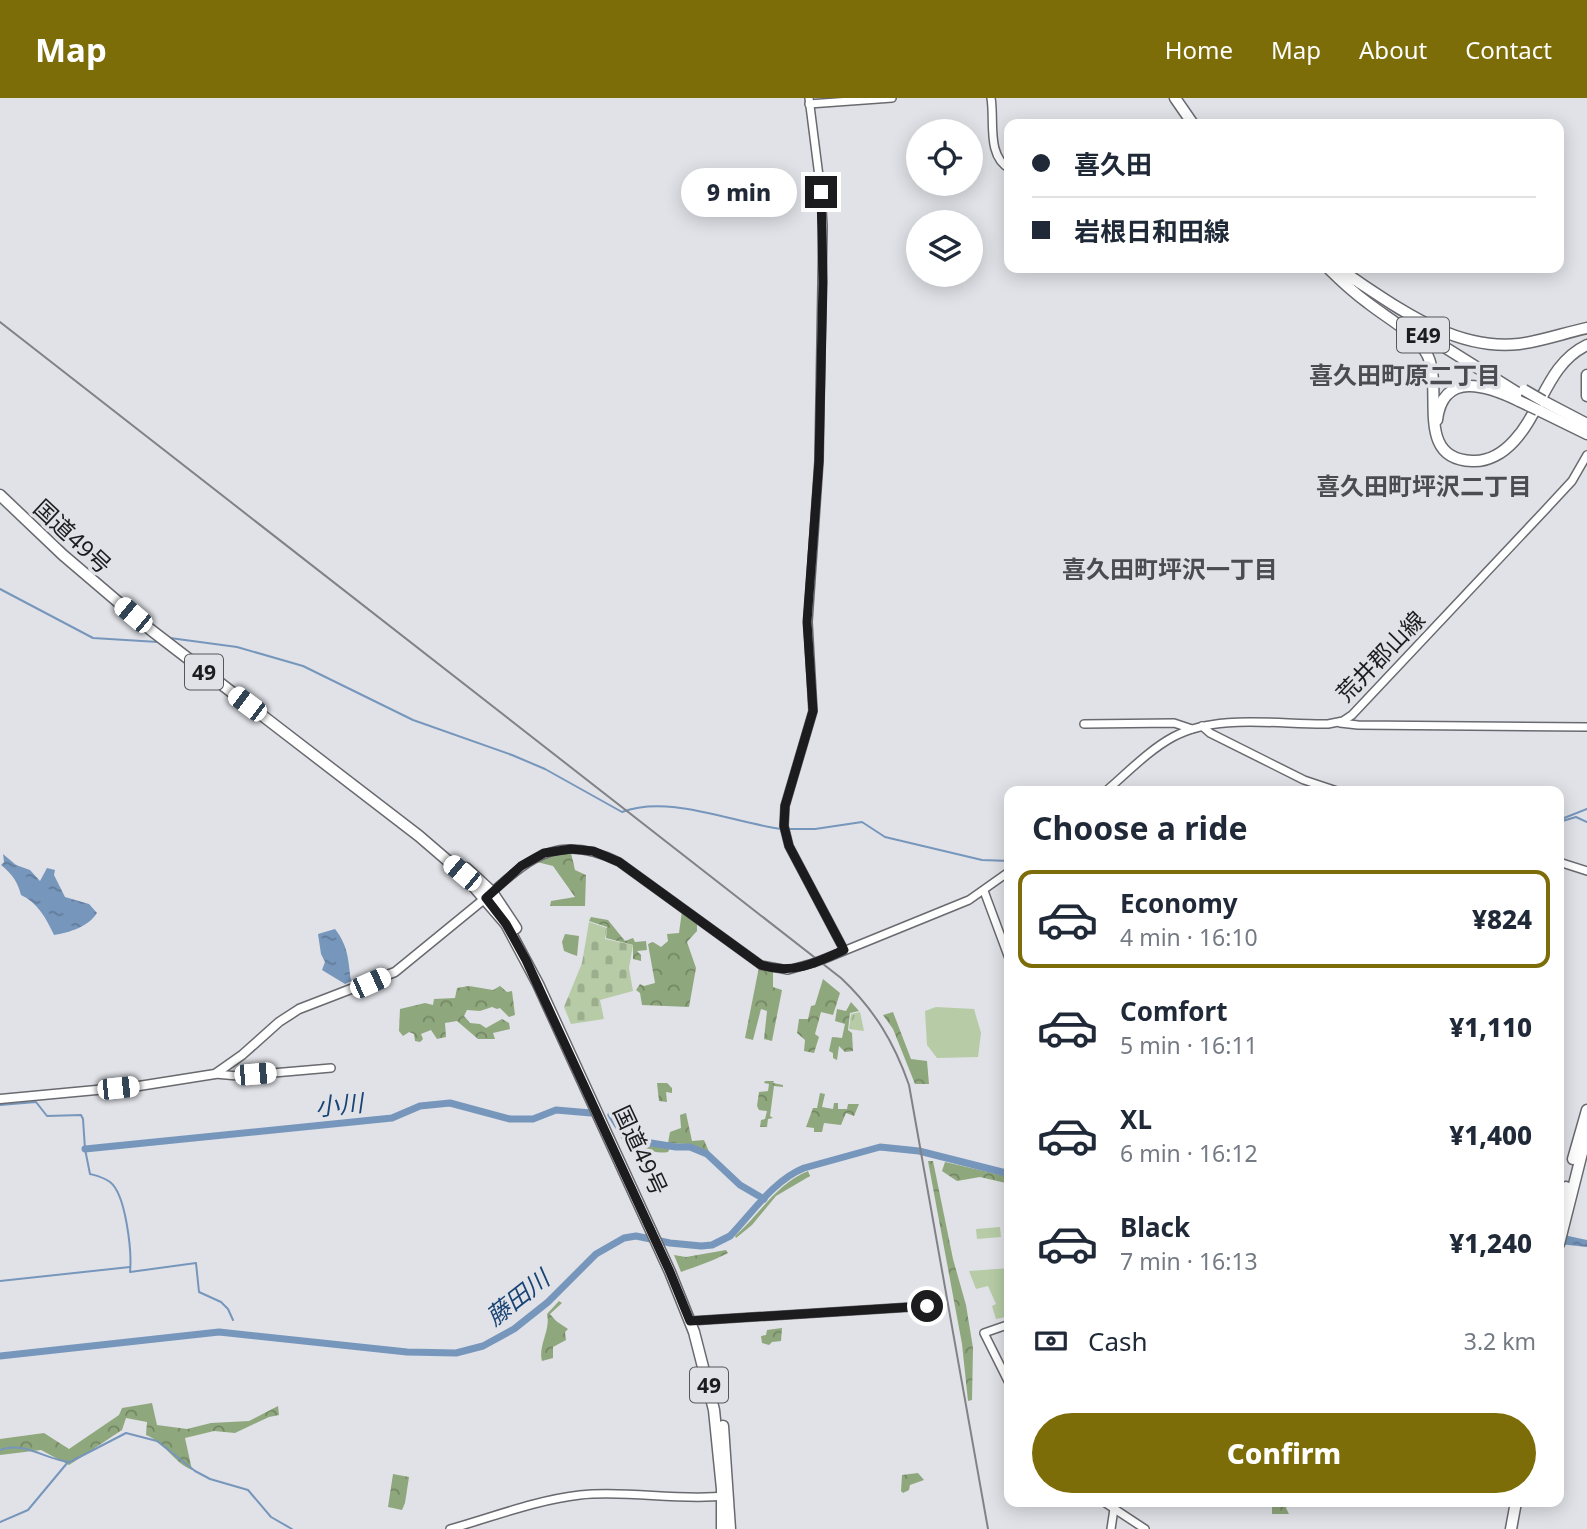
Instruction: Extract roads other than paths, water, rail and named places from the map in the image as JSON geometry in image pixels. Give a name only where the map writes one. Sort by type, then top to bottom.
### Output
[{"type":"highway","points":[[1169,98],[1183,119]]},
{"type":"highway","points":[[1175,98],[1190,119]]},
{"type":"highway","points":[[1333,273],[1349,289],[1415,338],[1424,349],[1434,373],[1435,433],[1440,445],[1454,457],[1472,461],[1485,460],[1509,446],[1523,429],[1550,380],[1567,359],[1587,347]]},
{"type":"highway","name":"E49","points":[[1335,273],[1427,338],[1521,395]]},
{"type":"highway","name":"E49","points":[[1346,273],[1521,395]]},
{"type":"highway","points":[[1351,277],[1409,314],[1451,335],[1489,344],[1527,343],[1587,326]]},
{"type":"highway","points":[[1587,337],[1571,348],[1558,362],[1518,427],[1499,448],[1484,455],[1466,456],[1448,447],[1437,425],[1439,408],[1449,394],[1469,385],[1521,395],[1541,406],[1587,432]]},
{"type":"highway","points":[[1587,375],[1587,396]]},
{"type":"highway","points":[[1541,406],[1587,424]]},
{"type":"highway","name":"国道49号","points":[[0,495],[151,631],[419,836],[489,895],[526,960],[663,1250],[693,1320],[714,1410],[730,1529]]},
{"type":"highway","points":[[1564,1207],[1587,1110]]},
{"type":"highway","points":[[1564,1208],[1587,1133]]},
{"type":"highway","name":"国道49号","points":[[722,1529],[725,1496]]},
{"type":"highway","points":[[1504,1529],[1508,1507]]},
{"type":"highway","points":[[1511,1529],[1515,1507]]},
{"type":"main road","points":[[844,950],[789,846],[783,819],[813,711],[807,622],[819,461],[823,226],[809,101],[892,98]]},
{"type":"main road","points":[[991,98],[996,155],[1004,165]]},
{"type":"main road","name":"荒井郡山線","points":[[1112,786],[1164,743],[1202,726],[1220,723],[1328,724],[1339,723],[1352,715],[1572,481],[1587,455]]},
{"type":"main road","points":[[1084,724],[1174,723],[1192,729]]},
{"type":"main road","points":[[1339,723],[1587,727]]},
{"type":"main road","points":[[1202,726],[1210,733],[1304,780],[1322,786]]},
{"type":"main road","points":[[215,1074],[299,1009],[395,972],[521,866],[544,853],[571,849],[593,851],[619,862],[761,965],[788,970],[824,959],[943,912],[984,891],[1004,876]]},
{"type":"main road","points":[[1564,864],[1587,871]]},
{"type":"main road","points":[[984,891],[1004,945]]},
{"type":"main road","points":[[0,1099],[139,1086],[215,1074],[239,1076],[331,1068]]},
{"type":"main road","points":[[693,1320],[927,1306]]},
{"type":"main road","points":[[1004,1326],[984,1333],[1004,1373]]},
{"type":"main road","points":[[450,1529],[551,1500],[582,1495],[682,1498],[725,1496]]},
{"type":"main road","points":[[1111,1529],[1115,1507]]},
{"type":"main road","points":[[1118,1507],[1145,1529]]},
{"type":"water","points":[[3,854],[16,865],[30,870],[40,881],[47,868],[55,870],[54,875],[65,897],[89,904],[97,913],[89,922],[78,928],[54,935],[41,912],[21,895],[14,878],[1,865],[4,862]]},
{"type":"water","points":[[335,929],[343,942],[348,961],[351,981],[345,984],[322,970],[325,962],[318,934]]},
{"type":"water","points":[[1564,1235],[1587,1240],[1587,1247],[1564,1245]]},
{"type":"waterway","points":[[0,589],[93,638],[158,642]]},
{"type":"waterway","points":[[170,638],[237,647],[303,666],[413,720],[545,769],[622,812],[640,807],[680,808],[782,829]]},
{"type":"waterway","points":[[1564,818],[1587,809]]},
{"type":"waterway","points":[[1564,821],[1576,817],[1587,822]]},
{"type":"waterway","points":[[788,829],[815,829],[862,822],[885,837],[982,860],[1004,861]]},
{"type":"waterway","points":[[0,1105],[36,1102],[47,1116],[81,1115],[90,1174],[103,1178],[116,1188],[124,1210],[129,1238],[130,1272],[196,1263],[199,1292],[221,1302],[233,1320]]},
{"type":"waterway","name":"小川","points":[[85,1149],[392,1118],[420,1106],[450,1103],[510,1119],[533,1119],[556,1110],[591,1113]]},
{"type":"waterway","name":"小川","points":[[611,1115],[626,1139],[690,1147],[707,1154],[740,1185],[764,1199]]},
{"type":"waterway","name":"藤田川","points":[[0,1356],[219,1332],[407,1352],[456,1353],[483,1346],[514,1329],[548,1302],[596,1254],[624,1238],[636,1236],[701,1246],[712,1245],[730,1236],[773,1189],[804,1168],[880,1147],[919,1151],[1004,1172]]},
{"type":"waterway","points":[[0,1281],[130,1267]]},
{"type":"waterway","points":[[0,1450],[27,1449],[70,1462],[126,1433],[157,1441],[195,1471],[210,1479],[248,1490],[271,1517],[292,1529]]},
{"type":"waterway","points":[[0,1522],[28,1510],[68,1462]]},
{"type":"railway","points":[[0,322],[841,978],[873,1014],[890,1040],[909,1085],[988,1529]]},
{"type":"district","name":"喜久田町原二丁目","points":[[1405,374]]},
{"type":"district","name":"喜久田町坪沢二丁目","points":[[1424,485]]},
{"type":"district","name":"喜久田町坪沢一丁目","points":[[1170,568]]}]
